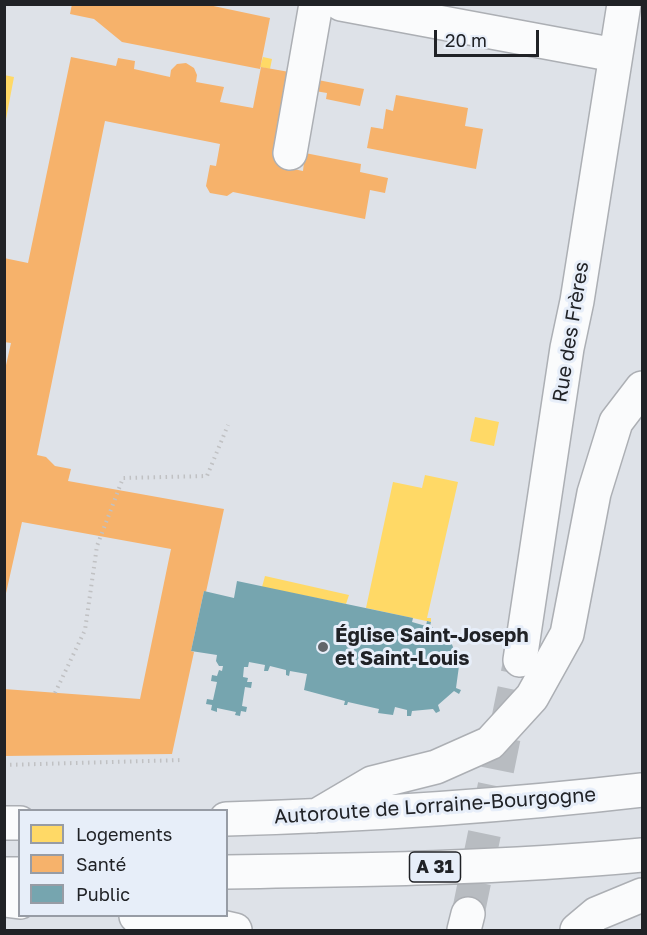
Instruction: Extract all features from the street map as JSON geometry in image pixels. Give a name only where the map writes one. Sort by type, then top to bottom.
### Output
[{"type":"main road","points":[[290,153],[316,4]]},
{"type":"main road","points":[[341,4],[615,55]]},
{"type":"main road","name":"Rue des Frères","points":[[520,660],[567,348],[577,301],[624,4]]},
{"type":"main road","points":[[316,816],[372,783],[436,767],[490,743],[532,697],[567,634],[594,493],[616,422],[642,388]]},
{"type":"main road","name":"Autoroute de Lorraine-Bourgogne","points":[[228,819],[316,816],[548,801],[642,790]]},
{"type":"main road","name":"A 31","points":[[228,872],[365,870],[585,860],[642,855]]},
{"type":"main road","points":[[578,930],[596,914],[642,895]]},
{"type":"main road","points":[[151,917],[236,930]]},
{"type":"path","points":[[55,693],[85,630],[97,546],[123,478],[207,476],[228,425]]},
{"type":"path","points":[[4,765],[183,760]]},
{"type":"building: Logements","points":[[263,57],[272,59],[270,69],[260,67]]},
{"type":"building: Logements","points":[[4,75],[14,77],[6,119],[4,119]]},
{"type":"building: Logements","points":[[475,417],[499,422],[494,446],[470,441]]},
{"type":"building: Logements","points":[[425,475],[458,482],[427,618],[431,618],[431,622],[366,608],[393,482],[422,488]]},
{"type":"building: Logements","points":[[265,576],[349,595],[346,604],[262,587]]},
{"type":"building: Santé","points":[[72,4],[204,4],[270,18],[260,69],[122,42],[94,19],[70,14]]},
{"type":"building: Santé","points":[[71,57],[116,66],[118,58],[135,61],[134,69],[170,77],[171,70],[177,64],[186,63],[194,68],[197,75],[196,82],[224,87],[220,102],[253,108],[261,67],[295,73],[279,166],[303,171],[305,153],[361,164],[360,172],[388,178],[385,193],[370,190],[365,219],[233,192],[227,196],[210,193],[206,186],[210,165],[216,166],[220,144],[105,121],[37,455],[46,457],[55,466],[71,469],[68,481],[224,509],[191,651],[194,652],[172,754],[4,756],[4,689],[140,699],[171,549],[22,522],[4,602],[4,374],[11,343],[4,342],[4,258],[28,263]]},
{"type":"building: Santé","points":[[318,80],[364,89],[360,106],[326,99],[327,93],[315,91]]},
{"type":"building: Santé","points":[[396,95],[468,108],[465,126],[483,129],[476,169],[367,148],[371,127],[383,129],[386,109],[393,111]]},
{"type":"building: Public","name":"Église Saint-Joseph et Saint-Louis","points":[[237,581],[413,618],[412,622],[426,626],[427,621],[431,622],[430,626],[449,638],[453,636],[455,638],[451,642],[459,662],[464,662],[464,666],[459,666],[456,688],[461,690],[459,694],[454,691],[438,705],[440,711],[436,713],[433,709],[412,711],[411,716],[407,716],[407,710],[395,707],[393,715],[378,713],[379,709],[348,702],[344,705],[345,701],[304,690],[307,674],[290,671],[289,676],[286,675],[286,670],[270,666],[268,671],[264,671],[265,665],[249,662],[248,667],[244,667],[243,677],[248,678],[247,682],[252,682],[251,688],[245,687],[242,706],[247,707],[246,712],[241,711],[240,716],[235,715],[236,712],[217,708],[217,712],[211,710],[212,705],[206,704],[207,699],[213,700],[217,682],[211,681],[212,675],[217,676],[223,666],[219,666],[216,661],[217,655],[191,651],[204,591],[234,598]]},
{"type":"tunnel","points":[[468,914],[520,660]]},
{"type":"place","name":"Église Saint-Joseph et Saint-Louis","points":[[323,647]]}]
